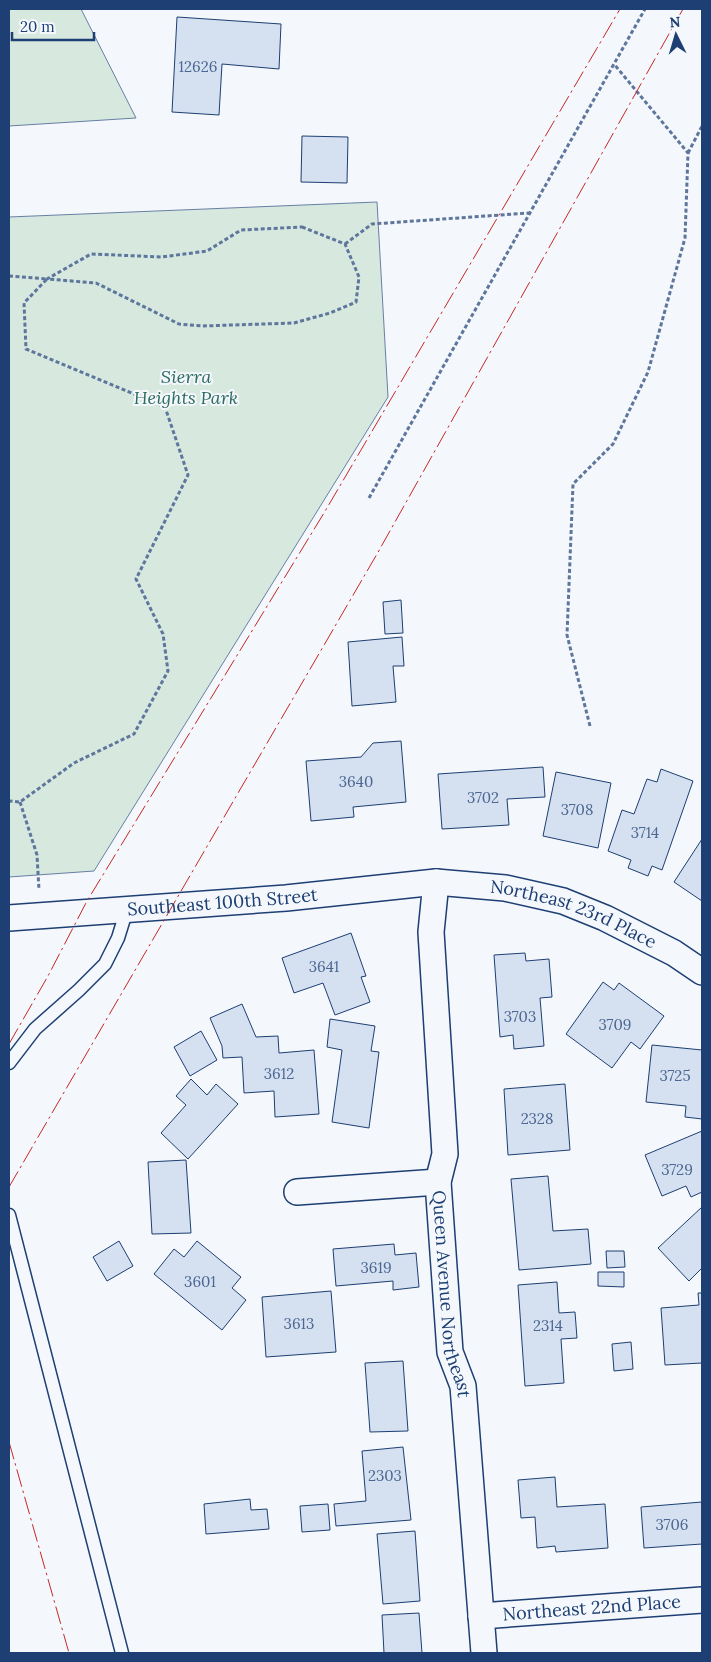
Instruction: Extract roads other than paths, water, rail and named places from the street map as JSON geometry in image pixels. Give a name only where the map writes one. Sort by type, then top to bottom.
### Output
[{"type":"street","name":"Southeast 100th Street","points":[[9,918],[286,898],[436,882]]},
{"type":"street","name":"Northeast 23rd Place","points":[[436,882],[505,888],[563,901],[605,918],[674,953],[702,972]]},
{"type":"street","name":"Queen Avenue Northeast","points":[[436,882],[431,932],[445,1154],[438,1182],[450,1352],[463,1386],[484,1653]]},
{"type":"street","points":[[296,1192],[438,1182]]},
{"type":"street","name":"Northeast 22nd Place","points":[[481,1616],[702,1600]]},
{"type":"lane","points":[[9,1063],[35,1029],[79,990],[104,964],[118,938],[127,909]]},
{"type":"lane","points":[[9,1215],[122,1653]]},
{"type":"park label","name":"Sierra Heights Park","points":[[186,387]]}]
